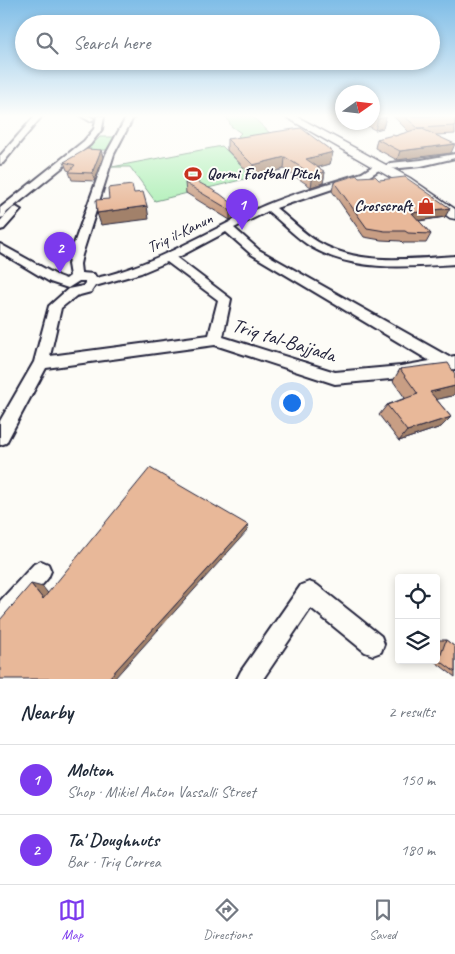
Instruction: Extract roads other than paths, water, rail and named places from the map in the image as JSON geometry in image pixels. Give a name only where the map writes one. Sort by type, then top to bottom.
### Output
[{"type":"highway","points":[[351,148],[431,194],[455,204]]},
{"type":"highway","points":[[387,168],[409,178],[455,211]]},
{"type":"highway","points":[[409,178],[455,217]]},
{"type":"highway","points":[[431,194],[455,217]]},
{"type":"street","points":[[0,162],[12,148]]},
{"type":"street","points":[[0,204],[71,148]]},
{"type":"street","points":[[0,215],[3,210],[81,148]]},
{"type":"street","points":[[0,437],[41,363],[55,306],[72,284],[76,254],[113,148]]},
{"type":"street","points":[[0,227],[33,192],[87,153]]},
{"type":"street","points":[[387,168],[455,156]]},
{"type":"street","points":[[409,178],[421,163]]},
{"type":"street","name":"Triq il-Kanun","points":[[91,283],[113,279],[168,257],[268,207],[387,168]]},
{"type":"street","points":[[268,207],[316,245],[348,259],[383,262],[455,260]]},
{"type":"street","points":[[227,227],[255,252],[452,364]]},
{"type":"street","points":[[0,238],[5,242],[3,249],[54,278],[87,289],[91,283]]},
{"type":"street","points":[[168,257],[225,299],[215,340]]},
{"type":"street","name":"Triq tal-Bajjada","points":[[41,363],[215,340],[335,378],[452,364]]},
{"type":"street","points":[[0,617],[41,571]]},
{"type":"street","points":[[248,679],[309,593],[373,644]]},
{"type":"place","name":"Qormi Football Pitch","points":[[193,174]]},
{"type":"place","name":"Crosscraft","points":[[426,206]]},
{"type":"place","name":"Molton","points":[[242,230]]},
{"type":"place","name":"Ta' Doughnuts","points":[[60,273]]}]
